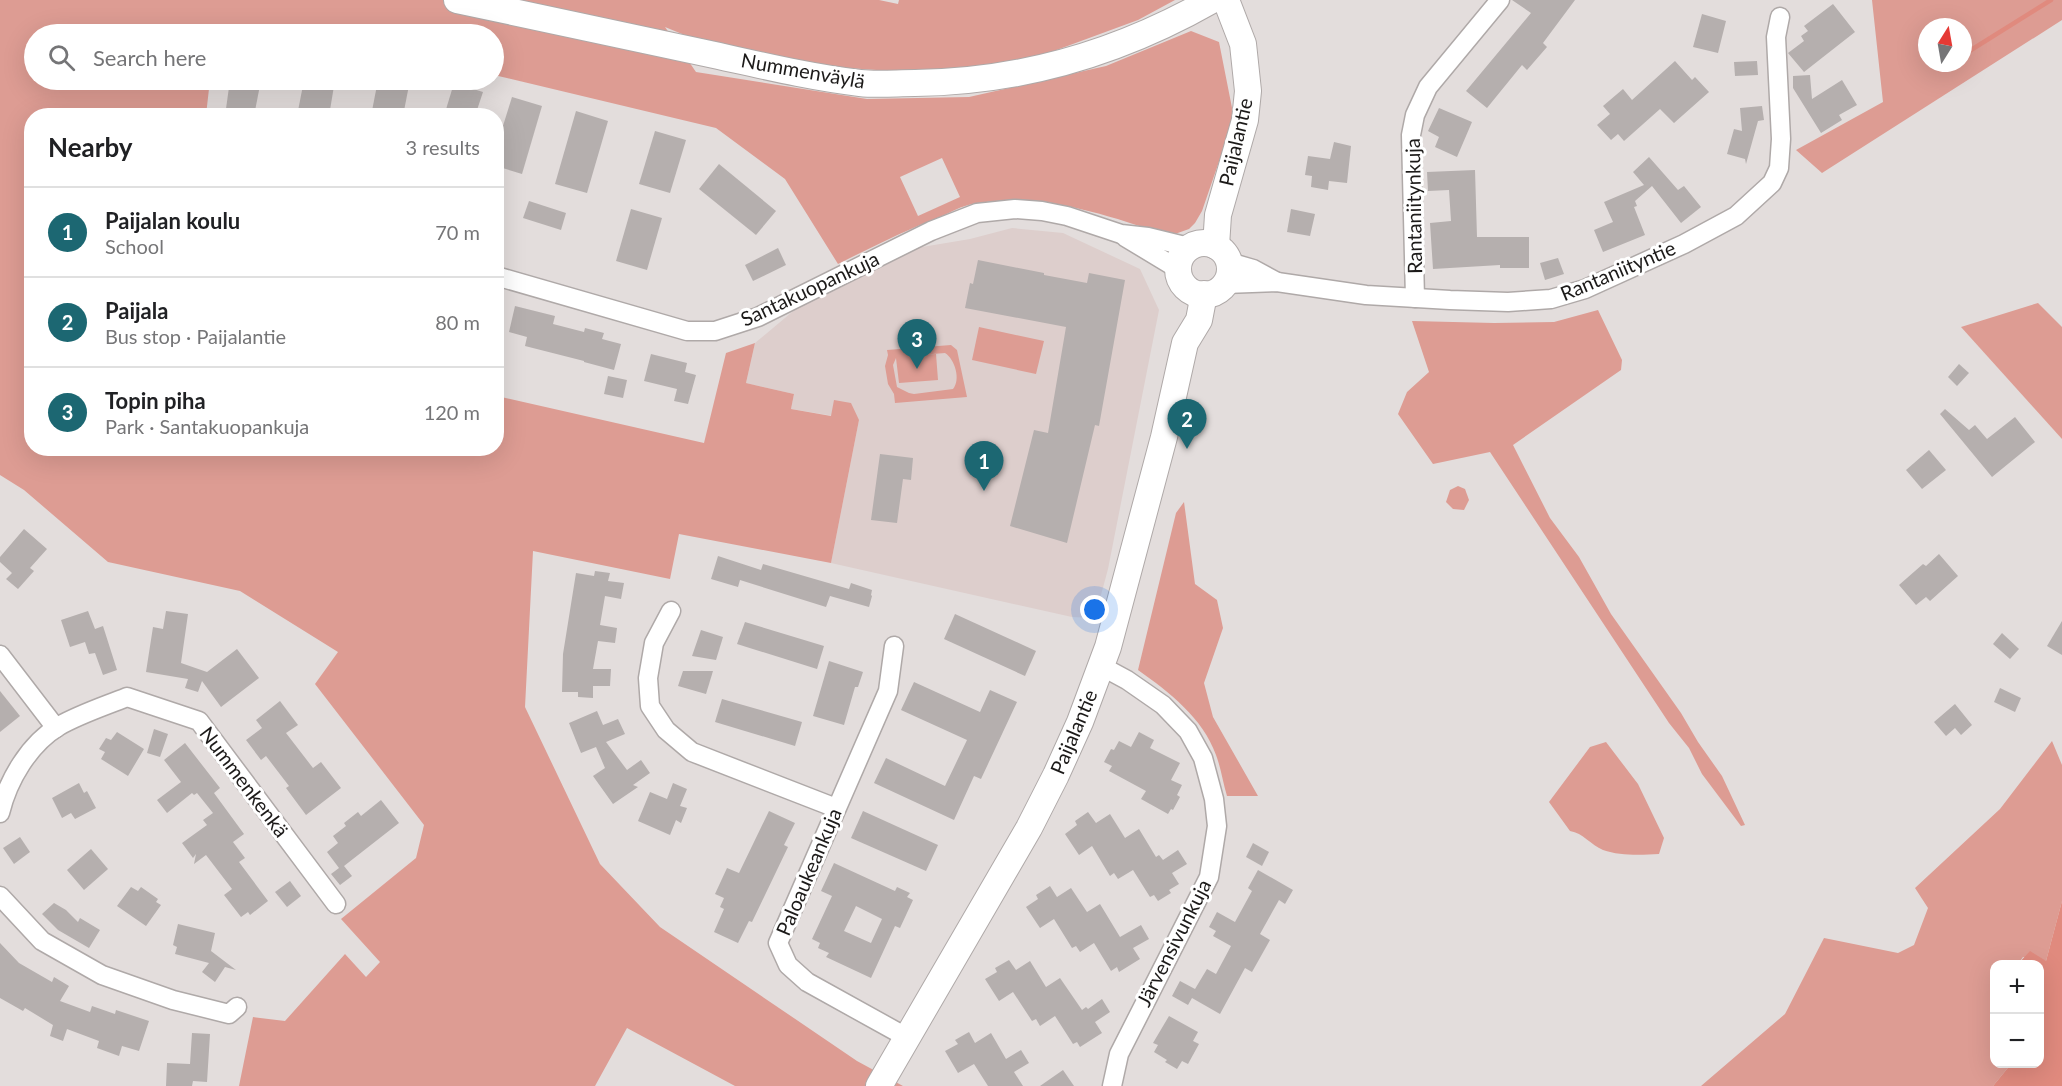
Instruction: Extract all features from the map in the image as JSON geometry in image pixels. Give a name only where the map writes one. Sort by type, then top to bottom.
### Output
[{"type":"street","name":"Nummenväylä","points":[[457,0],[778,68],[862,83],[950,82],[1004,77],[1054,66],[1109,49],[1174,22],[1212,0]]},
{"type":"street","name":"Paijalantie","points":[[879,1086],[1035,817],[1080,722],[1101,666],[1138,535],[1185,343],[1198,320],[1203,267],[1245,120],[1248,91],[1243,44],[1226,0]]},
{"type":"street","name":"Rantaniitynkuja","points":[[1415,297],[1411,135],[1415,115],[1428,87],[1500,0]]},
{"type":"street","name":"Rantaniityntie","points":[[1203,267],[1277,282],[1366,295],[1508,302],[1551,299],[1585,289],[1684,244],[1736,216],[1772,183],[1779,168],[1781,139],[1776,37],[1780,17]]},
{"type":"street","name":"Santakuopankuja","points":[[504,278],[687,331],[715,331],[758,317],[931,231],[977,213],[1015,209],[1067,216],[1121,234],[1203,267]]},
{"type":"street","name":"Santakuopankuja","points":[[1121,234],[1148,237],[1203,267]]},
{"type":"street","points":[[671,610],[654,643],[648,678],[650,706],[666,730],[692,752],[836,808]]},
{"type":"street","name":"Paloaukeankuja","points":[[894,646],[888,691],[778,943],[788,965],[807,982],[908,1038]]},
{"type":"street","points":[[0,655],[56,728]]},
{"type":"street","name":"Järvensivunkuja","points":[[1101,666],[1128,680],[1163,705],[1188,731],[1203,758],[1214,799],[1218,826],[1209,877],[1119,1054],[1112,1086]]},
{"type":"street","name":"Nummenkenkä","points":[[0,813],[20,765],[42,739],[56,728],[127,697],[199,721],[336,904]]},
{"type":"street","points":[[0,896],[42,941],[102,975],[173,1000],[229,1014],[237,1007]]},
{"type":"shaded area","points":[[0,0],[879,0],[898,4],[899,0],[1175,0],[1138,20],[1043,55],[934,74],[833,67],[709,45],[665,27],[696,72],[867,99],[969,97],[1106,66],[1191,31],[1219,42],[1234,118],[1202,211],[1189,229],[1175,234],[1164,234],[1070,207],[1022,201],[997,201],[960,208],[838,264],[785,179],[716,128],[504,77],[504,24],[24,24],[24,90],[209,90],[207,108],[24,108],[24,456],[504,456],[504,398],[704,443],[726,353],[755,343],[746,383],[794,394],[791,409],[831,416],[834,400],[851,403],[859,420],[831,563],[679,534],[670,579],[533,551],[525,707],[600,864],[660,927],[857,1061],[903,1086],[735,1086],[627,1028],[595,1086],[239,1086],[253,1017],[285,1021],[345,954],[366,977],[380,962],[341,919],[416,858],[424,825],[315,684],[338,652],[240,591],[108,562],[24,490],[0,475]],"holes":[[[942,158],[960,197],[918,216],[900,177]]]},
{"type":"shaded area","points":[[1872,0],[2062,0],[2062,20],[1822,173],[1796,150],[1883,102]]},
{"type":"shaded area","points":[[1012,228],[1063,233],[1140,269],[1159,310],[1108,569],[1101,595],[1091,618],[1072,617],[831,563],[859,420],[791,409],[794,394],[746,383],[755,343],[798,307],[916,248],[970,239]]},
{"type":"shaded area","points":[[2038,303],[2062,327],[2062,439],[1961,327]]},
{"type":"shaded area","points":[[1598,310],[1622,360],[1621,370],[1513,445],[1550,518],[1579,557],[1611,614],[1722,776],[1745,825],[1741,826],[1702,774],[1689,748],[1669,723],[1490,452],[1433,464],[1398,414],[1407,392],[1429,372],[1412,321],[1554,322]]},
{"type":"shaded area","points":[[979,327],[1044,341],[1036,374],[972,360]]},
{"type":"shaded area","points":[[951,345],[957,350],[967,397],[895,403],[894,394],[888,384],[885,366],[887,350]],"holes":[[[945,353],[949,356],[957,375],[953,389],[914,394],[897,387],[893,365],[896,358],[899,383],[938,380],[936,354],[920,355]]]},
{"type":"shaded area","points":[[1458,486],[1465,489],[1469,500],[1464,510],[1453,509],[1446,502],[1450,490]]},
{"type":"shaded area","points":[[1184,502],[1195,584],[1217,600],[1223,628],[1204,683],[1213,717],[1258,796],[1227,796],[1216,755],[1203,729],[1173,697],[1138,670],[1176,513]]},
{"type":"shaded area","points":[[2052,741],[2062,765],[2062,901],[2046,961],[2023,957],[2021,960],[1990,960],[1990,1068],[2008,1068],[1993,1086],[1701,1086],[1785,1014],[1824,938],[1898,953],[1914,945],[1928,908],[1915,888],[2000,809]]},
{"type":"shaded area","points":[[1606,742],[1638,784],[1664,838],[1659,854],[1623,854],[1603,850],[1579,834],[1570,831],[1549,802],[1590,747]]},
{"type":"shaded area","points":[[2062,901],[2062,1086],[1993,1086],[2008,1068],[2044,1068],[2044,960],[2022,960],[2030,951],[2046,961]]},
{"type":"building","points":[[1512,0],[1575,0],[1543,43],[1547,47],[1527,70],[1522,65],[1487,108],[1466,91],[1531,13]]},
{"type":"building","points":[[1833,4],[1855,32],[1804,72],[1788,53],[1804,41],[1801,36],[1808,31],[1804,26]]},
{"type":"building","points":[[1702,14],[1726,21],[1718,53],[1693,47]]},
{"type":"building","points":[[1675,61],[1692,80],[1695,77],[1709,92],[1674,123],[1660,109],[1624,141],[1618,134],[1611,140],[1597,125],[1610,114],[1603,106],[1623,89],[1632,100]]},
{"type":"building","points":[[1757,61],[1758,75],[1735,76],[1734,62]]},
{"type":"building","points":[[1810,75],[1812,99],[1842,80],[1857,105],[1839,115],[1842,120],[1821,133],[1793,88],[1793,76]]},
{"type":"building","points":[[229,90],[259,90],[256,108],[226,108]]},
{"type":"building","points":[[302,90],[333,90],[330,108],[299,108]]},
{"type":"building","points":[[376,90],[408,90],[405,108],[373,108]]},
{"type":"building","points":[[452,90],[483,92],[478,108],[446,108]]},
{"type":"building","points":[[512,97],[542,106],[522,174],[504,168],[504,122]]},
{"type":"building","points":[[1762,106],[1764,120],[1758,121],[1746,164],[1745,159],[1727,154],[1734,129],[1742,131],[1740,108]]},
{"type":"building","points":[[1439,108],[1472,122],[1457,157],[1435,147],[1439,137],[1428,131]]},
{"type":"building","points":[[576,111],[608,121],[587,193],[555,184]]},
{"type":"building","points":[[655,131],[686,140],[670,193],[639,184]]},
{"type":"building","points":[[1334,142],[1351,146],[1347,183],[1329,181],[1328,190],[1311,187],[1312,176],[1305,175],[1308,156],[1330,159]]},
{"type":"building","points":[[1649,157],[1678,190],[1684,186],[1701,207],[1681,223],[1652,186],[1635,201],[1637,206],[1634,207],[1645,235],[1603,252],[1594,230],[1613,222],[1604,202],[1644,185],[1633,172]]},
{"type":"building","points":[[719,164],[776,211],[756,235],[699,189]]},
{"type":"building","points":[[1475,170],[1477,237],[1529,237],[1529,268],[1500,268],[1500,265],[1433,269],[1430,223],[1451,221],[1449,190],[1428,191],[1427,172]]},
{"type":"building","points":[[529,201],[566,213],[561,230],[523,218]]},
{"type":"building","points":[[631,209],[662,218],[647,270],[616,261]]},
{"type":"building","points":[[1291,209],[1315,214],[1310,236],[1287,232]]},
{"type":"building","points":[[778,248],[786,265],[753,281],[745,265]]},
{"type":"building","points":[[1558,258],[1564,274],[1545,280],[1540,263]]},
{"type":"building","points":[[978,260],[1087,283],[1089,273],[1125,280],[1099,426],[1095,425],[1067,543],[1010,526],[1034,430],[1048,433],[1066,327],[965,308]]},
{"type":"building","points":[[515,306],[555,316],[553,324],[584,332],[585,328],[604,333],[602,339],[621,344],[614,370],[525,346],[527,337],[509,332]]},
{"type":"building","points":[[651,354],[687,363],[685,372],[696,375],[688,404],[674,401],[677,389],[644,381]]},
{"type":"building","points":[[1959,364],[1969,373],[1957,386],[1948,377]]},
{"type":"building","points":[[608,376],[627,380],[623,398],[604,394]]},
{"type":"building","points":[[1945,409],[1969,430],[1975,425],[1987,439],[2015,417],[2035,442],[1992,477],[1940,414]]},
{"type":"building","points":[[1929,450],[1946,470],[1922,489],[1906,470]]},
{"type":"building","points":[[880,454],[913,458],[911,480],[903,479],[897,523],[871,520]]},
{"type":"building","points":[[24,529],[47,549],[30,568],[34,571],[18,589],[6,579],[12,573],[0,562],[0,557]]},
{"type":"building","points":[[1939,554],[1958,576],[1930,601],[1926,597],[1916,605],[1899,585],[1923,564],[1926,566]]},
{"type":"building","points":[[718,556],[761,570],[763,564],[849,589],[851,583],[872,590],[869,607],[830,596],[826,607],[740,580],[738,587],[711,579]]},
{"type":"building","points":[[595,571],[610,573],[608,581],[624,583],[621,599],[605,596],[600,625],[617,628],[615,643],[598,641],[593,669],[611,669],[610,686],[593,686],[593,698],[578,697],[578,692],[562,692],[563,654],[576,573],[594,576]]},
{"type":"building","points":[[88,611],[95,629],[103,626],[117,670],[103,675],[95,653],[89,654],[85,642],[70,647],[61,620]]},
{"type":"building","points":[[166,611],[188,614],[181,663],[207,672],[237,649],[259,678],[221,707],[202,681],[198,692],[185,688],[188,679],[146,672],[153,627],[163,629]]},
{"type":"building","points":[[955,614],[1036,651],[1025,676],[944,639]]},
{"type":"building","points":[[2062,621],[2062,655],[2047,646]]},
{"type":"building","points":[[745,622],[824,646],[817,669],[737,644]]},
{"type":"building","points":[[701,630],[723,637],[716,660],[692,656]]},
{"type":"building","points":[[2002,633],[2019,649],[2010,659],[1993,644]]},
{"type":"building","points":[[829,661],[863,672],[858,687],[855,687],[844,725],[813,716]]},
{"type":"building","points":[[683,671],[713,671],[706,694],[678,686]]},
{"type":"building","points":[[914,682],[980,712],[990,690],[1017,702],[981,779],[974,776],[954,820],[874,783],[886,758],[945,786],[967,740],[901,710]]},
{"type":"building","points":[[2000,688],[2021,698],[2015,712],[1994,702]]},
{"type":"building","points":[[0,691],[20,716],[0,732]]},
{"type":"building","points":[[722,699],[802,722],[795,746],[715,722]]},
{"type":"building","points":[[280,701],[298,725],[286,733],[313,768],[321,762],[341,788],[306,815],[286,788],[289,786],[266,756],[261,760],[246,740],[262,728],[256,720]]},
{"type":"building","points":[[1955,704],[1972,725],[1961,735],[1955,728],[1946,736],[1934,722]]},
{"type":"building","points":[[597,711],[603,725],[618,719],[625,734],[606,742],[627,770],[641,760],[650,773],[633,785],[638,787],[613,804],[593,776],[605,768],[596,747],[581,753],[569,723]]},
{"type":"building","points":[[154,729],[168,734],[160,757],[147,753]]},
{"type":"building","points":[[117,732],[144,749],[128,776],[101,759],[105,752],[99,749],[106,738],[111,740]]},
{"type":"building","points":[[1139,732],[1154,740],[1150,748],[1180,763],[1171,780],[1182,785],[1177,795],[1180,797],[1168,814],[1141,799],[1146,791],[1109,771],[1112,766],[1104,762],[1111,749],[1114,750],[1119,741],[1131,747]]},
{"type":"building","points":[[185,743],[220,788],[214,793],[244,834],[233,842],[245,858],[239,862],[268,901],[250,915],[248,912],[241,917],[224,895],[232,889],[206,855],[194,864],[196,854],[193,858],[182,843],[207,825],[203,820],[213,813],[197,793],[194,795],[192,793],[167,813],[157,800],[181,782],[164,760]]},
{"type":"building","points":[[79,783],[84,793],[87,791],[96,808],[75,819],[71,813],[62,818],[52,798]]},
{"type":"building","points":[[673,783],[687,789],[680,806],[687,808],[681,823],[676,820],[670,835],[638,821],[650,792],[667,799]]},
{"type":"building","points":[[381,800],[399,823],[344,866],[352,876],[340,885],[331,874],[339,868],[327,852],[338,843],[333,836],[358,812],[361,816]]},
{"type":"building","points":[[769,811],[795,823],[784,845],[788,847],[752,922],[749,921],[738,943],[714,932],[724,909],[720,907],[724,898],[715,894],[727,868],[739,873]]},
{"type":"building","points":[[863,811],[938,845],[926,871],[851,838]]},
{"type":"building","points":[[1088,812],[1096,823],[1110,814],[1125,838],[1139,829],[1156,857],[1159,855],[1163,860],[1178,850],[1187,864],[1172,873],[1179,884],[1169,890],[1171,893],[1158,901],[1154,895],[1150,897],[1133,870],[1118,879],[1114,873],[1110,876],[1092,846],[1079,855],[1065,834],[1077,825],[1075,821]]},
{"type":"building","points":[[20,837],[30,852],[14,864],[3,848]]},
{"type":"building","points":[[1253,843],[1269,852],[1262,866],[1246,857]]},
{"type":"building","points":[[91,849],[108,869],[84,890],[67,870]]},
{"type":"building","points":[[834,863],[895,891],[897,887],[910,893],[907,897],[913,900],[900,928],[895,926],[871,978],[826,957],[829,953],[818,948],[820,943],[812,939],[832,896],[821,891]],"holes":[[[856,906],[882,919],[871,943],[844,931]]]},
{"type":"building","points":[[1258,870],[1293,890],[1285,904],[1279,900],[1260,934],[1270,940],[1252,972],[1245,968],[1220,1014],[1192,998],[1188,1005],[1172,996],[1180,981],[1195,989],[1207,969],[1216,974],[1231,946],[1213,936],[1216,931],[1209,927],[1217,912],[1235,922],[1252,891],[1248,888]]},
{"type":"building","points":[[290,881],[301,896],[287,907],[275,892]]},
{"type":"building","points":[[1050,886],[1057,897],[1071,888],[1087,912],[1100,904],[1120,937],[1141,925],[1149,939],[1133,948],[1140,959],[1119,972],[1117,967],[1111,971],[1094,943],[1080,952],[1076,946],[1072,948],[1054,919],[1040,928],[1026,907],[1038,899],[1036,895]]},
{"type":"building","points":[[131,887],[138,891],[141,887],[158,899],[156,902],[161,905],[146,926],[117,906]]},
{"type":"building","points":[[54,903],[66,910],[78,922],[80,918],[100,930],[89,948],[58,930],[42,914]]},
{"type":"building","points":[[178,924],[215,933],[211,951],[236,970],[225,967],[215,982],[202,972],[209,963],[175,954],[177,947],[173,945]]},
{"type":"building","points":[[0,943],[19,963],[52,982],[54,977],[69,986],[60,1001],[90,1012],[92,1006],[115,1014],[116,1010],[149,1021],[139,1051],[122,1046],[119,1056],[97,1048],[99,1041],[67,1029],[63,1041],[50,1036],[53,1025],[25,1008],[23,1011],[0,998]]},
{"type":"building","points":[[1009,960],[1016,970],[1030,961],[1046,987],[1060,978],[1082,1010],[1086,1007],[1088,1009],[1102,999],[1110,1012],[1095,1022],[1102,1033],[1080,1047],[1077,1042],[1073,1044],[1055,1016],[1040,1026],[1036,1019],[1032,1021],[1013,992],[999,1001],[985,979],[997,972],[995,968]]},
{"type":"building","points":[[1169,1016],[1198,1032],[1193,1041],[1199,1044],[1188,1064],[1182,1061],[1177,1069],[1154,1052],[1158,1045],[1153,1043]]},
{"type":"building","points":[[969,1032],[975,1043],[991,1033],[1006,1059],[1021,1050],[1029,1063],[1014,1072],[1023,1086],[988,1086],[974,1064],[958,1073],[945,1051],[958,1044],[955,1040]]},
{"type":"building","points":[[192,1033],[210,1034],[207,1082],[193,1081],[192,1086],[166,1086],[167,1063],[190,1064]]},
{"type":"building","points":[[1063,1070],[1074,1086],[1040,1086]]},
{"type":"waterway","points":[[1972,49],[2051,0]]},
{"type":"place","name":"Topin piha","points":[[917,369]]},
{"type":"place","name":"Paijala","points":[[1187,449]]},
{"type":"place","name":"Paijalan koulu","points":[[984,491]]}]
